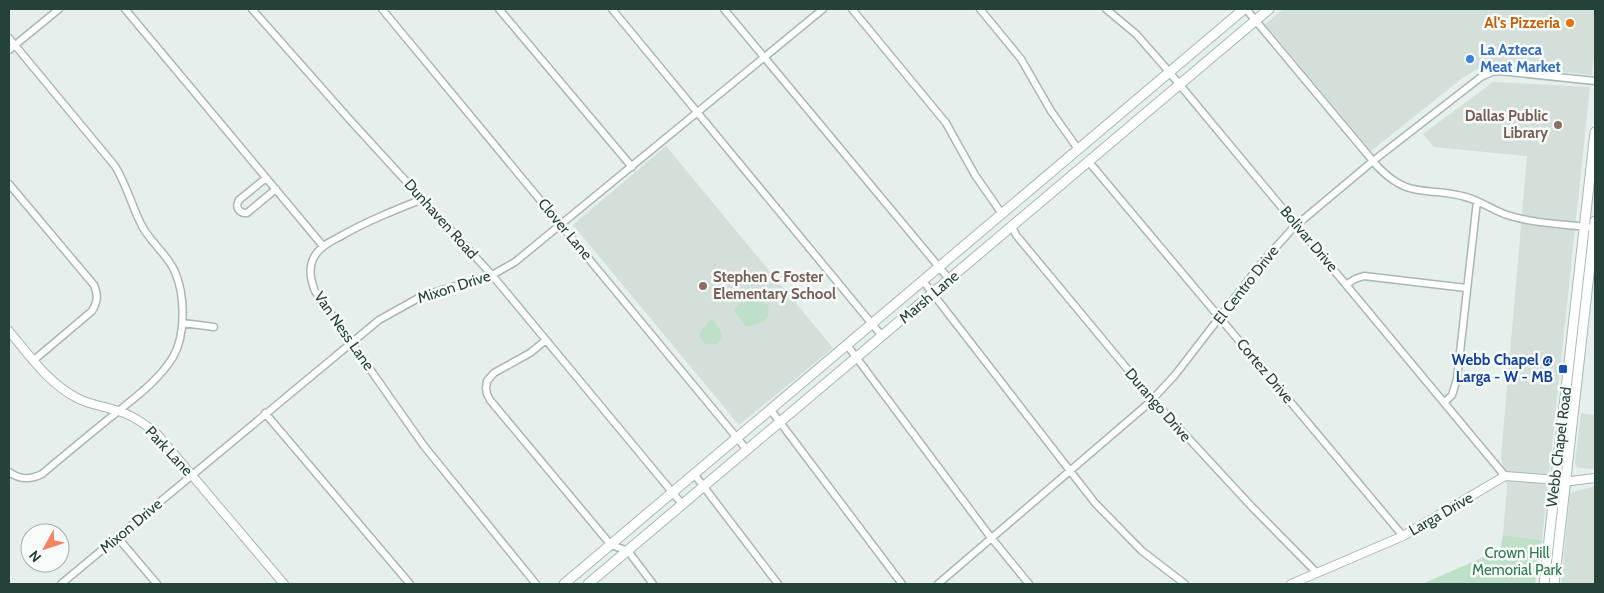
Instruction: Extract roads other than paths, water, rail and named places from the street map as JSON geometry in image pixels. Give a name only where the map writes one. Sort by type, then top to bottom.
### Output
[{"type":"main road","name":"Marsh Lane","points":[[564,584],[1245,9]]},
{"type":"main road","name":"Marsh Lane","points":[[588,584],[1269,9]]},
{"type":"main road","name":"Webb Chapel Road","points":[[1544,584],[1595,132]]},
{"type":"main road","points":[[1078,149],[1089,162]]},
{"type":"main road","points":[[1002,214],[1012,226]]},
{"type":"main road","name":"Webb Chapel Road","points":[[1554,584],[1595,225]]},
{"type":"main road","points":[[1567,378],[1578,379]]},
{"type":"main road","points":[[1546,566],[1555,567]]},
{"type":"street","points":[[12,48],[59,9]]},
{"type":"street","points":[[125,9],[323,246],[363,224],[423,199]]},
{"type":"street","name":"Dunhaven Road","points":[[252,9],[319,86],[492,275],[682,504]]},
{"type":"street","name":"Clover Lane","points":[[382,9],[747,450]]},
{"type":"street","points":[[499,9],[632,167]]},
{"type":"street","points":[[612,9],[882,336]]},
{"type":"street","points":[[724,9],[949,279]]},
{"type":"street","name":"Mixon Drive","points":[[61,584],[379,320],[422,296],[492,275],[505,269],[527,254],[823,9]]},
{"type":"street","points":[[852,9],[946,123],[975,175],[1002,214]]},
{"type":"street","points":[[980,9],[1021,59],[1050,111],[1078,149]]},
{"type":"street","name":"Bolivar Drive","points":[[1106,9],[1136,34],[1169,72],[1506,476]]},
{"type":"street","points":[[1245,9],[1373,161],[1387,176],[1396,182],[1419,192],[1461,195],[1477,200],[1506,215],[1523,219],[1584,227],[1595,225]]},
{"type":"street","points":[[9,38],[12,48],[115,166],[124,181],[140,222],[148,236],[164,253],[175,271],[183,303],[183,323],[174,356],[156,380],[42,474],[20,479],[9,472]]},
{"type":"street","name":"El Centro Drive","points":[[938,584],[1071,472],[1152,400],[1175,375],[1260,265],[1297,224],[1373,161],[1481,78],[1492,72],[1595,81]]},
{"type":"street","name":"Cortez Drive","points":[[1089,162],[1403,536]]},
{"type":"street","points":[[266,178],[239,200],[238,210],[242,213],[247,213],[276,190]]},
{"type":"street","points":[[9,184],[94,285],[97,293],[98,303],[92,311],[34,360]]},
{"type":"street","points":[[1445,402],[1452,395],[1457,379],[1477,200]]},
{"type":"street","name":"Durango Drive","points":[[1012,226],[1016,235],[1152,400],[1317,573]]},
{"type":"street","name":"Van Ness Lane","points":[[323,246],[315,254],[311,263],[312,283],[351,342],[434,458],[536,584]]},
{"type":"street","points":[[1347,284],[1364,276],[1466,288]]},
{"type":"street","points":[[923,281],[1095,503],[1135,544],[1185,584]]},
{"type":"street","points":[[183,323],[214,327]]},
{"type":"street","name":"Park Lane","points":[[9,331],[46,376],[67,392],[90,404],[118,411],[140,420],[157,434],[284,584]]},
{"type":"street","points":[[546,340],[530,354],[494,373],[487,381],[487,394],[490,400],[611,544],[628,551],[653,584]]},
{"type":"street","points":[[847,345],[992,539],[1029,584]]},
{"type":"street","points":[[770,409],[902,584]]},
{"type":"street","points":[[265,413],[410,584]]},
{"type":"street","points":[[694,474],[778,584]]},
{"type":"street","points":[[1506,476],[1566,481],[1581,481],[1595,478]]},
{"type":"street","name":"Larga Drive","points":[[1291,584],[1403,536],[1506,476]]},
{"type":"street","points":[[118,538],[157,584]]},
{"type":"place","name":"Al's Pizzeria","points":[[1570,23]]},
{"type":"place","name":"La Azteca Meat Market","points":[[1470,59]]},
{"type":"place","name":"Dallas Public Library","points":[[1558,125]]},
{"type":"place","name":"Stephen C Foster Elementary School","points":[[703,286]]},
{"type":"place","name":"Webb Chapel @ Larga - W - MB","points":[[1563,369]]},
{"type":"park label","name":"Crown Hill Memorial Park","points":[[1517,562]]}]
